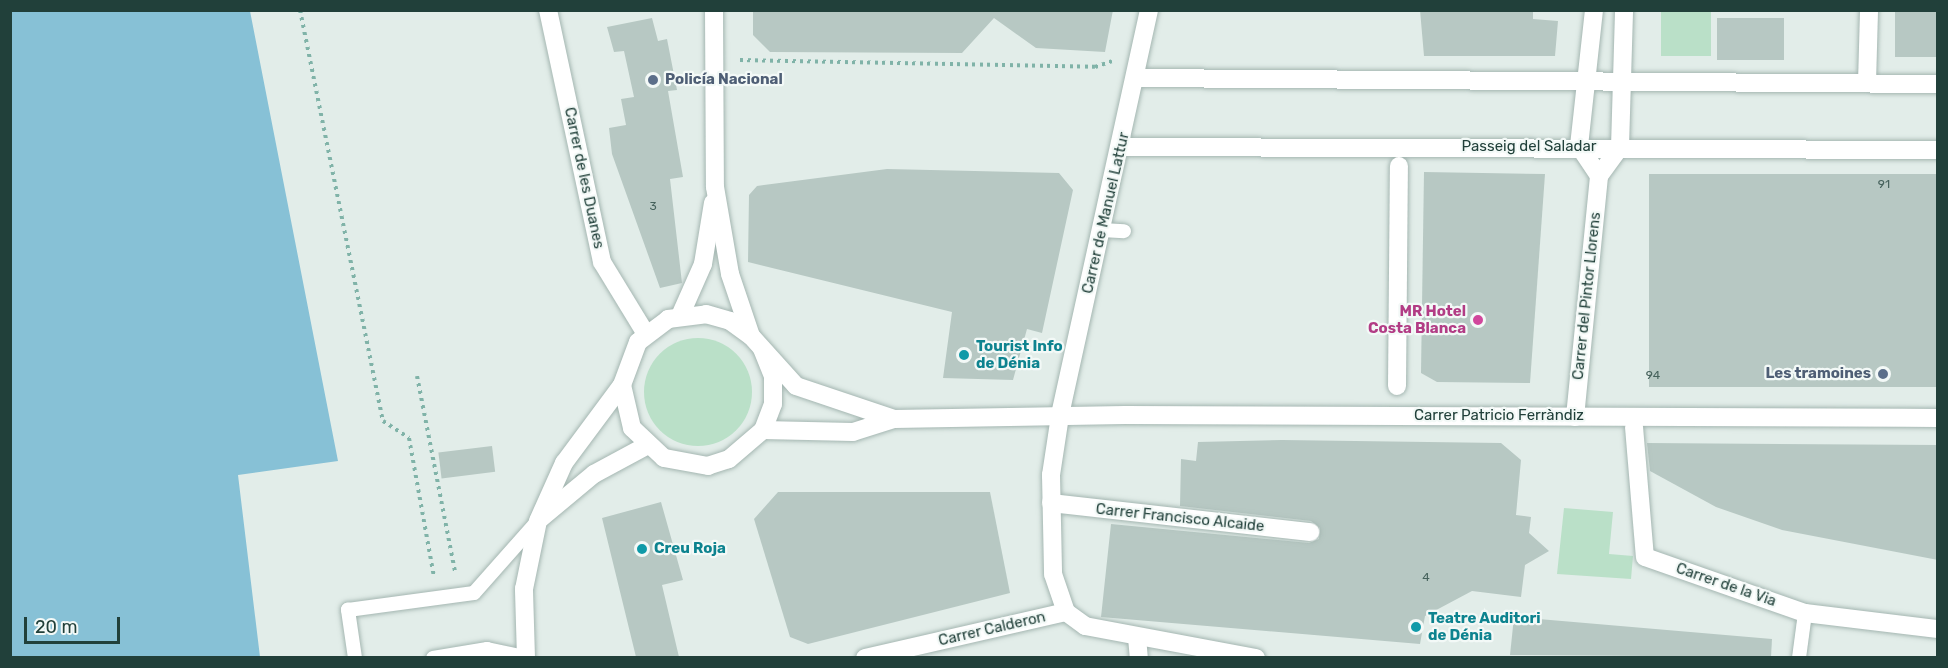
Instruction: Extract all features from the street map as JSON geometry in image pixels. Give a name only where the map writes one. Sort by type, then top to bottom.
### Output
[{"type":"street","name":"Carrer de les Duanes","points":[[548,10],[602,262],[646,334]]},
{"type":"street","points":[[680,316],[703,264],[715,187],[714,10]]},
{"type":"street","name":"Carrer de Manuel Lattur","points":[[1066,612],[1053,574],[1051,503],[1060,416],[1121,147],[1149,10]]},
{"type":"street","points":[[1593,10],[1580,146],[1599,176],[1620,147],[1626,84],[1624,10]]},
{"type":"street","points":[[1867,83],[1869,10]]},
{"type":"street","points":[[1136,78],[1626,84],[1938,84]]},
{"type":"street","name":"Passeig del Saladar","points":[[1121,147],[1580,146],[1938,150]]},
{"type":"street","points":[[1397,386],[1399,166]]},
{"type":"street","name":"Carrer del Pintor Llorens","points":[[1575,417],[1599,176]]},
{"type":"street","points":[[622,384],[632,428],[646,446],[664,458],[708,466],[739,453],[762,430],[773,404],[773,376],[757,343],[730,274],[715,187]]},
{"type":"street","points":[[526,657],[525,577],[538,521],[564,463],[622,384],[631,352],[646,334],[680,316],[730,321],[757,343],[796,386],[815,396],[894,419]]},
{"type":"street","name":"Carrer Patricio Ferràndiz","points":[[894,419],[1060,416],[1938,418]]},
{"type":"street","points":[[762,430],[853,432],[894,419]]},
{"type":"street","name":"Carrer de la Via","points":[[1634,427],[1645,557],[1804,613],[1938,629]]},
{"type":"street","points":[[538,521],[594,474],[646,446]]},
{"type":"street","name":"Carrer Francisco Alcaide","points":[[1051,503],[1310,532]]},
{"type":"street","name":"Carrer Calderon","points":[[866,657],[1066,612],[1085,626],[1256,657]]},
{"type":"street","points":[[1137,637],[1139,657]]},
{"type":"lane","points":[[1102,230],[1124,231]]},
{"type":"lane","points":[[355,657],[348,610],[438,601],[474,593],[496,574],[538,521]]},
{"type":"lane","points":[[1799,657],[1804,613]]},
{"type":"lane","points":[[434,657],[487,649],[526,657]]},
{"type":"path","points":[[300,10],[383,421],[409,438],[438,601]]},
{"type":"path","points":[[714,60],[1095,67],[1113,61]]},
{"type":"path","points":[[417,376],[460,597]]},
{"type":"green space","points":[[1661,11],[1711,11],[1711,56],[1661,56]]},
{"type":"green space","points":[[698,338],[719,342],[736,354],[748,371],[752,392],[748,413],[736,430],[719,442],[698,446],[677,442],[660,430],[648,413],[644,392],[648,371],[660,354],[677,342]]},
{"type":"green space","points":[[1564,508],[1613,512],[1609,554],[1633,556],[1631,579],[1557,574]]},
{"type":"water","points":[[10,11],[250,11],[338,461],[238,475],[260,657],[11,657]]},
{"type":"building","points":[[753,10],[1113,10],[1105,52],[1036,48],[994,18],[962,53],[770,52],[753,35]]},
{"type":"building","points":[[1420,10],[1533,10],[1533,19],[1558,21],[1555,56],[1424,56]]},
{"type":"building","points":[[1895,10],[1938,10],[1938,57],[1895,57]]},
{"type":"building","points":[[652,18],[658,41],[667,39],[677,90],[668,91],[683,177],[670,179],[682,283],[660,288],[612,154],[609,128],[626,125],[621,99],[634,97],[624,51],[614,52],[607,27]]},
{"type":"building","points":[[1717,18],[1784,18],[1784,60],[1717,60]]},
{"type":"building","points":[[887,169],[1059,173],[1073,190],[1042,333],[1027,329],[1013,380],[943,378],[952,312],[748,262],[749,195],[757,186]]},
{"type":"building","name":"MR Hotel Costa Blanca","points":[[1424,172],[1545,174],[1530,383],[1437,382],[1421,373]]},
{"type":"building","points":[[1649,174],[1938,174],[1938,387],[1649,387]]},
{"type":"building","points":[[1282,440],[1501,443],[1521,460],[1516,515],[1531,517],[1529,533],[1549,551],[1525,565],[1521,597],[1472,591],[1425,616],[1420,644],[1101,617],[1111,524],[1309,543],[1319,539],[1320,528],[1311,521],[1180,506],[1181,459],[1196,461],[1198,442]]},
{"type":"building","points":[[1647,443],[1938,445],[1938,560],[1782,530],[1716,507],[1650,471]]},
{"type":"building","points":[[492,446],[495,472],[442,478],[438,453]]},
{"type":"building","points":[[778,492],[990,492],[1010,593],[808,644],[790,637],[754,519]]},
{"type":"building","name":"Creu Roja","points":[[661,502],[683,580],[662,585],[679,657],[636,657],[602,518]]},
{"type":"building","points":[[1514,617],[1772,639],[1771,657],[1510,655]]},
{"type":"place","name":"Policía Nacional","points":[[653,80]]},
{"type":"place","name":"MR Hotel Costa Blanca","points":[[1478,320]]},
{"type":"place","name":"Tourist Info de Dénia","points":[[964,355]]},
{"type":"place","name":"Les tramoines","points":[[1883,374]]},
{"type":"place","name":"Creu Roja","points":[[642,549]]},
{"type":"place","name":"Teatre Auditori de Dénia","points":[[1416,627]]}]
